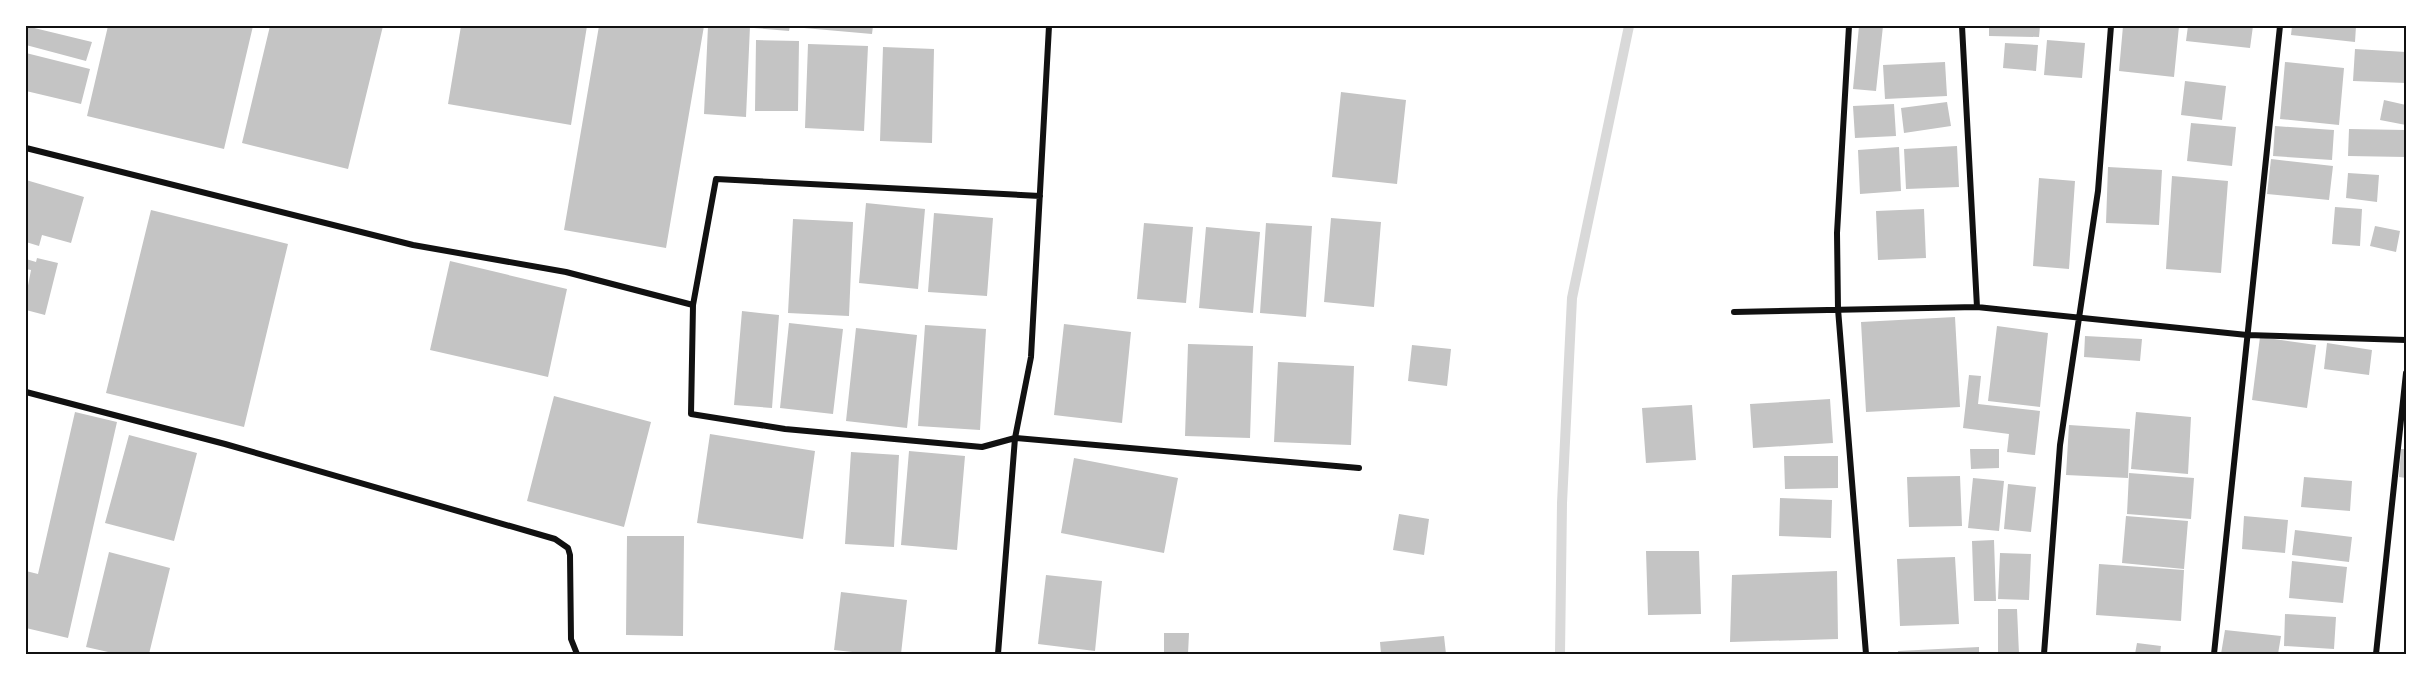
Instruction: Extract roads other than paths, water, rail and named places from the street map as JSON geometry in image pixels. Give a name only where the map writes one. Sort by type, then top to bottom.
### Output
[{"type":"street","points":[[998,654],[1015,438],[1031,357],[1049,26]]},
{"type":"street","points":[[1849,26],[1837,234],[1838,309],[1866,654]]},
{"type":"street","points":[[1962,26],[1977,307]]},
{"type":"street","points":[[2044,654],[2060,445],[2098,191],[2111,26]]},
{"type":"street","points":[[2214,654],[2280,26]]},
{"type":"street","points":[[26,148],[413,245],[566,272],[693,305]]},
{"type":"street","points":[[1040,196],[716,179],[693,305],[691,414],[784,429],[982,447],[1015,438],[1359,468]]},
{"type":"street","points":[[1734,312],[1977,307],[2247,335],[2406,340]]},
{"type":"street","points":[[2376,654],[2406,373]]},
{"type":"street","points":[[26,392],[225,444],[555,539],[568,548],[570,555],[571,639],[577,654]]},
{"type":"waterway","points":[[1560,654],[1562,503],[1572,298],[1629,26]]}]
